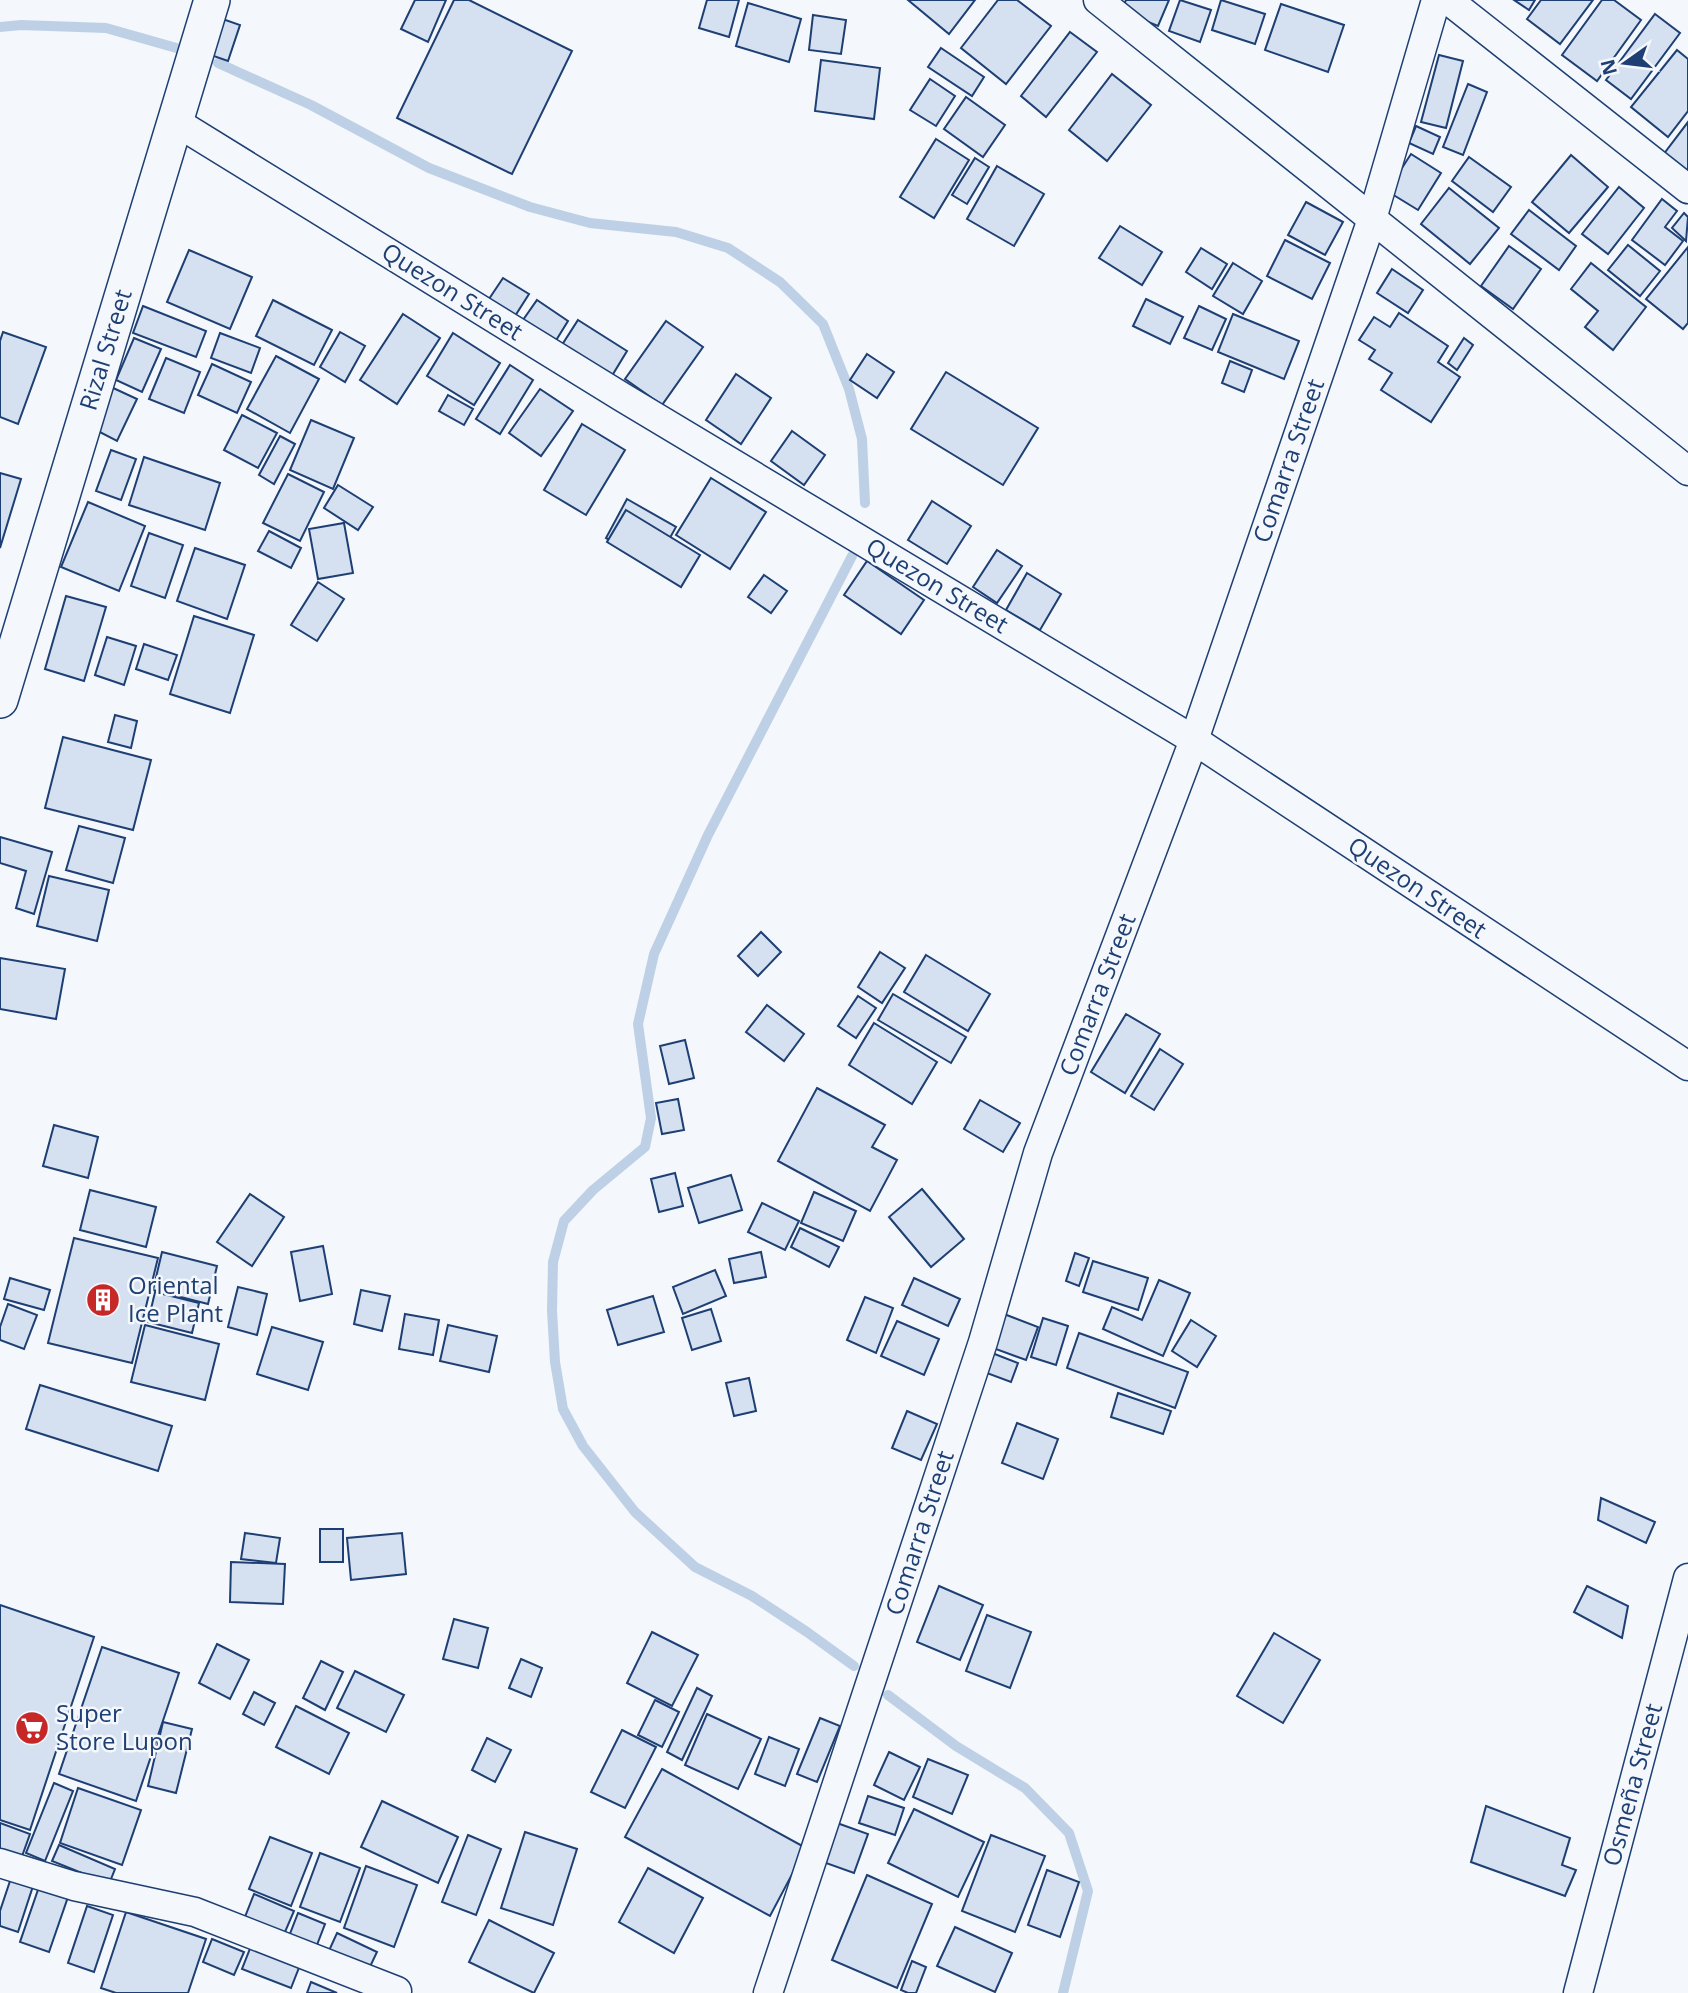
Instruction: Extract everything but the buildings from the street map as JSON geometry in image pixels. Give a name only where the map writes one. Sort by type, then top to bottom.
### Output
[{"type":"street","name":"Rizal Street","points":[[0,701],[182,126],[212,0]]},
{"type":"street","points":[[1098,0],[1688,471]]},
{"type":"street","name":"Comarra Street","points":[[768,1993],[983,1342],[1038,1153],[1194,740],[1372,219],[1437,0]]},
{"type":"street","points":[[1448,0],[1688,189]]},
{"type":"street","name":"Quezon Street","points":[[182,126],[611,390],[1194,740],[1688,1066]]},
{"type":"street","name":"Osmeña Street","points":[[1578,1993],[1688,1578]]},
{"type":"street","points":[[0,1863],[74,1886],[195,1912],[397,1991]]},
{"type":"waterway","points":[[0,27],[21,25],[106,28],[180,49]]},
{"type":"waterway","points":[[218,63],[311,105],[429,168],[530,207],[590,223],[676,232],[728,248],[780,282],[823,324],[849,389],[862,439],[865,503]]},
{"type":"waterway","points":[[852,556],[708,835],[654,954],[638,1024],[651,1118],[645,1147],[593,1190],[564,1221],[553,1262],[552,1311],[555,1362],[563,1409],[583,1446],[635,1512],[695,1567],[752,1596],[854,1666]]},
{"type":"waterway","points":[[888,1695],[956,1746],[1025,1788],[1069,1833],[1088,1891],[1063,1993]]},
{"type":"place","name":"Oriental Ice Plant","points":[[103,1300]]},
{"type":"place","name":"Super Store Lupon","points":[[32,1728]]}]
